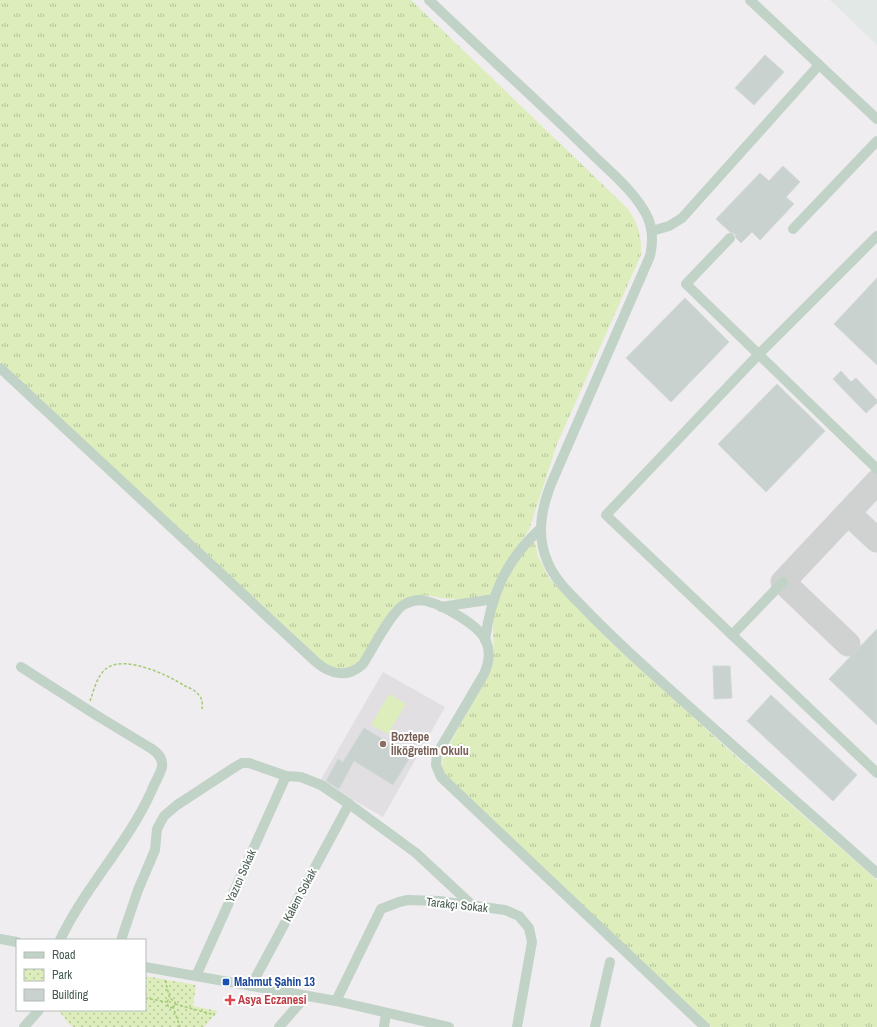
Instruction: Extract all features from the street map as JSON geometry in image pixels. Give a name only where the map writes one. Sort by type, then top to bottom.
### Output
[{"type":"street","points":[[429,0],[575,137],[629,191],[648,217],[652,231],[650,256],[548,494],[542,514],[540,529],[542,549],[554,574],[560,584],[603,628],[723,738],[877,873]]},
{"type":"street","points":[[750,0],[877,120]]},
{"type":"street","points":[[652,231],[669,226],[682,218],[819,65]]},
{"type":"street","points":[[793,229],[877,141]]},
{"type":"street","points":[[877,236],[758,354],[606,515],[877,773]]},
{"type":"street","points":[[730,238],[686,284],[877,469]]},
{"type":"street","points":[[0,368],[316,662],[328,671],[339,674],[356,670],[363,664],[396,611],[404,604],[409,602],[420,600],[440,607],[468,623],[480,633],[486,640],[489,651],[487,669],[437,754],[436,765],[441,776],[705,1027]]},
{"type":"street","points":[[486,640],[494,599],[500,584],[525,544],[540,529]]},
{"type":"street","points":[[732,635],[783,582]]},
{"type":"street","points":[[440,607],[494,599]]},
{"type":"street","points":[[21,667],[87,710],[156,751],[161,759],[162,767],[142,810],[78,908],[61,939]]},
{"type":"street","points":[[120,939],[138,890],[155,850],[157,829],[164,816],[177,805],[242,764],[248,763],[286,776],[301,777],[321,785],[350,804],[416,853],[473,906]]},
{"type":"street","name":"Yazıcı Sokak","points":[[196,976],[286,776]]},
{"type":"street","name":"Kalem Sokak","points":[[251,986],[350,804]]},
{"type":"street","name":"Tarakçı Sokak","points":[[336,1001],[381,910],[399,902],[417,900],[451,902],[510,911],[520,916],[529,928],[532,942],[516,1027]]},
{"type":"street","points":[[0,939],[16,942]]},
{"type":"street","points":[[595,1027],[610,962]]},
{"type":"street","points":[[146,967],[336,1001],[449,1027]]},
{"type":"street","points":[[279,1027],[306,996]]},
{"type":"street","points":[[24,1027],[38,1011]]},
{"type":"street","points":[[384,1027],[386,1013]]},
{"type":"path","points":[[87,710],[99,676],[108,668],[116,664],[130,664],[141,667],[178,681],[199,694],[202,701],[202,709]]},
{"type":"path","points":[[162,970],[170,1000]]},
{"type":"path","points":[[146,998],[167,1002],[170,1000]]},
{"type":"path","points":[[170,1000],[174,1000],[175,1004],[215,1015]]},
{"type":"path","points":[[167,1002],[170,1008],[173,1007]]},
{"type":"path","points":[[173,1007],[180,1027]]},
{"type":"shaded area","points":[[830,0],[877,0],[877,45]]},
{"type":"shaded area","name":"Boztepe İlköğretim Okulu","points":[[383,672],[445,707],[383,817],[320,781]]},
{"type":"green space","points":[[0,0],[411,0],[627,208],[637,224],[641,242],[641,255],[557,444],[529,530],[517,547],[491,594],[463,599],[448,599],[425,595],[407,598],[361,660],[349,667],[333,668],[323,662],[0,362]]},
{"type":"green space","points":[[534,539],[538,556],[549,578],[605,637],[740,760],[877,880],[877,1027],[711,1027],[448,779],[442,768],[443,756],[492,667],[494,656],[493,624],[498,601],[513,569]]},
{"type":"green space","points":[[389,694],[406,704],[388,734],[371,725]]},
{"type":"green space","points":[[146,976],[196,985],[193,1006],[218,1011],[204,1027],[74,1027],[69,1024],[59,1011],[146,1011]]},
{"type":"building","points":[[765,55],[784,72],[754,105],[735,88]]},
{"type":"building","points":[[783,166],[800,182],[786,197],[794,204],[760,240],[752,232],[741,243],[736,238],[735,234],[730,232],[716,219],[760,173],[769,181]]},
{"type":"building","points":[[877,278],[877,365],[834,324]]},
{"type":"building","points":[[685,298],[729,342],[671,402],[626,358]]},
{"type":"building","points":[[841,371],[851,382],[856,378],[877,400],[877,403],[866,413],[833,379]]},
{"type":"building","points":[[777,384],[825,431],[766,492],[718,444]]},
{"type":"building","points":[[877,629],[877,725],[829,679]]},
{"type":"building","points":[[713,666],[730,666],[732,698],[714,699]]},
{"type":"building","points":[[771,695],[857,775],[833,801],[747,721]]},
{"type":"building","points":[[364,728],[411,756],[393,785],[354,761],[339,789],[326,781],[338,759],[343,762]]},
{"type":"taxiway","points":[[848,644],[783,582],[877,482]]},
{"type":"taxiway","points":[[848,513],[877,540]]},
{"type":"place","name":"Boztepe İlköğretim Okulu","points":[[383,744]]},
{"type":"place","name":"Mahmut Şahin 13","points":[[226,982]]},
{"type":"place","name":"Asya Eczanesi","points":[[230,1000]]}]
